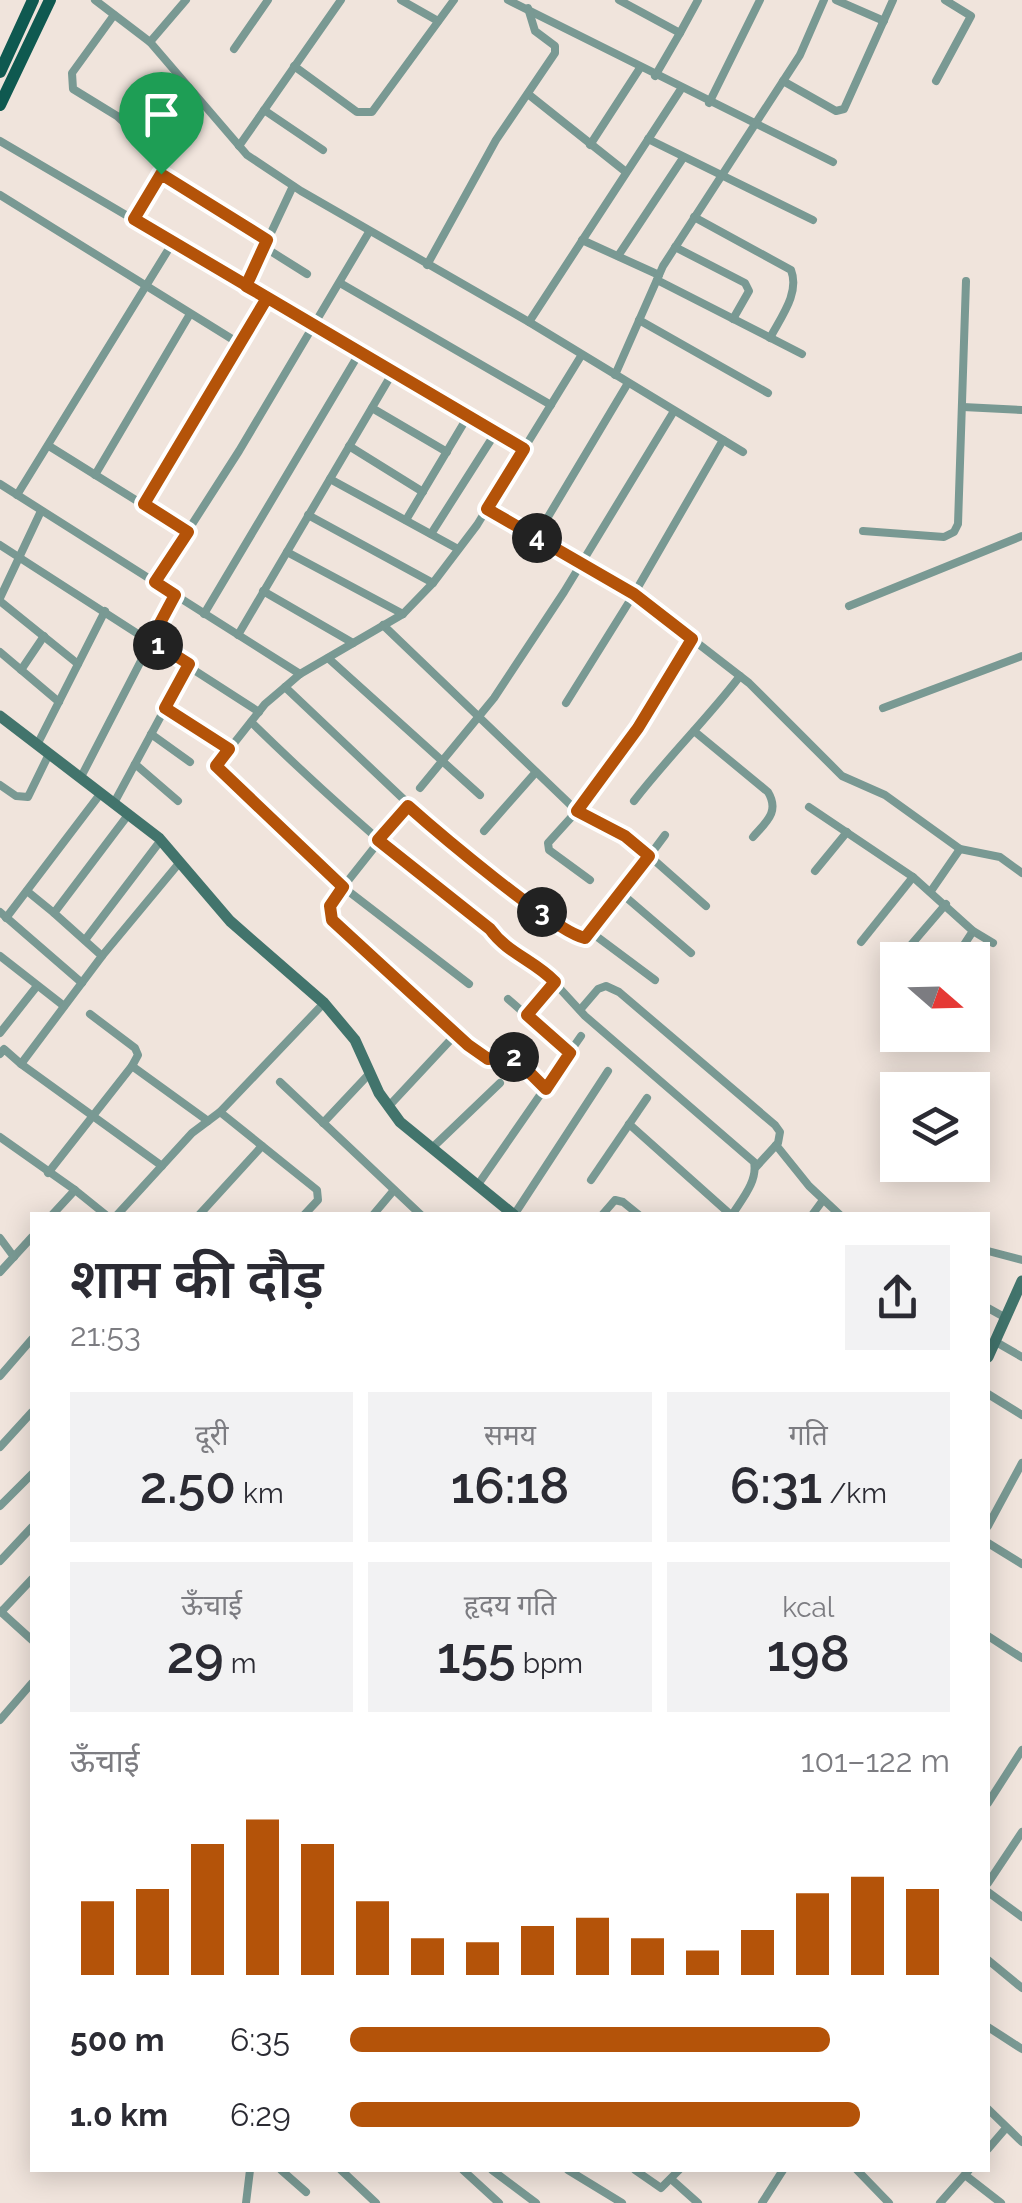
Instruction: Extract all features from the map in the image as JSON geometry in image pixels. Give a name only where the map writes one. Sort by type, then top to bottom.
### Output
[{"type":"main road","points":[[0,105],[50,0]]},
{"type":"main road","points":[[0,72],[27,2]]},
{"type":"street","points":[[95,0],[150,42],[247,155],[743,452]]},
{"type":"street","points":[[150,42],[186,0]]},
{"type":"street","points":[[234,49],[268,0]]},
{"type":"street","points":[[239,146],[341,0]]},
{"type":"street","points":[[401,0],[438,21]]},
{"type":"street","points":[[294,66],[357,112],[372,112],[454,0]]},
{"type":"street","points":[[508,0],[833,162]]},
{"type":"street","points":[[620,0],[680,33]]},
{"type":"street","points":[[644,13],[651,0]]},
{"type":"street","points":[[655,76],[698,0]]},
{"type":"street","points":[[709,102],[760,0]]},
{"type":"street","points":[[615,375],[658,277],[800,54],[824,0]]},
{"type":"street","points":[[836,0],[884,21]]},
{"type":"street","points":[[783,80],[840,112],[865,69],[893,0]]},
{"type":"street","points":[[936,81],[971,16],[944,0]]},
{"type":"street","points":[[427,264],[496,140],[556,50],[534,31],[528,8]]},
{"type":"street","points":[[114,15],[72,74],[71,86],[117,116],[166,164],[134,219]]},
{"type":"street","points":[[590,144],[640,68]]},
{"type":"street","points":[[529,322],[681,89]]},
{"type":"street","points":[[528,94],[626,172]]},
{"type":"street","points":[[264,110],[323,150]]},
{"type":"street","points":[[648,139],[813,220]]},
{"type":"street","points":[[0,141],[524,449]]},
{"type":"street","points":[[618,256],[683,158]]},
{"type":"street","points":[[161,174],[307,274]]},
{"type":"street","points":[[246,286],[293,186]]},
{"type":"street","points":[[0,194],[240,344]]},
{"type":"street","points":[[694,217],[791,270],[793,293],[770,338]]},
{"type":"street","points":[[155,582],[370,232]]},
{"type":"street","points":[[582,240],[802,354]]},
{"type":"street","points":[[17,495],[173,242]]},
{"type":"street","points":[[675,247],[750,290],[734,319]]},
{"type":"street","points":[[863,532],[944,537],[954,532],[958,524],[966,281]]},
{"type":"street","points":[[340,283],[550,405]]},
{"type":"street","points":[[144,504],[267,298]]},
{"type":"street","points":[[95,475],[190,314]]},
{"type":"street","points":[[639,320],[768,393]]},
{"type":"street","points":[[204,614],[360,352]]},
{"type":"street","points":[[469,984],[343,887],[216,766],[259,712],[300,674],[403,614],[434,583],[487,509],[581,356]]},
{"type":"street","points":[[238,634],[393,372]]},
{"type":"street","points":[[536,537],[628,383]]},
{"type":"street","points":[[964,407],[1022,410]]},
{"type":"street","points":[[372,408],[447,452]]},
{"type":"street","points":[[420,788],[480,718],[674,411]]},
{"type":"street","points":[[406,520],[468,416]]},
{"type":"street","points":[[431,534],[496,432]]},
{"type":"street","points":[[566,703],[723,440]]},
{"type":"street","points":[[49,446],[188,532]]},
{"type":"street","points":[[349,446],[423,492]]},
{"type":"street","points":[[330,479],[458,549]]},
{"type":"street","points":[[0,484],[300,674]]},
{"type":"street","points":[[487,509],[634,594],[740,676],[842,776],[885,795],[960,850],[1000,856],[1022,872]]},
{"type":"street","points":[[41,511],[0,600],[78,664]]},
{"type":"street","points":[[308,516],[434,583]]},
{"type":"street","points":[[849,606],[1022,536]]},
{"type":"street","points":[[0,545],[259,712]]},
{"type":"street","points":[[287,552],[403,614]]},
{"type":"street","points":[[264,591],[352,643]]},
{"type":"street","points":[[81,778],[175,595]]},
{"type":"street","points":[[37,746],[105,611]]},
{"type":"street","points":[[384,625],[577,811],[625,836],[706,906]]},
{"type":"street","points":[[21,670],[44,636]]},
{"type":"street","points":[[590,880],[548,850],[550,839],[577,811],[638,728],[692,639]]},
{"type":"street","points":[[0,652],[59,702]]},
{"type":"street","points":[[883,708],[1022,656]]},
{"type":"street","points":[[328,658],[480,795]]},
{"type":"street","points":[[114,803],[189,664]]},
{"type":"street","points":[[634,801],[666,758],[708,718],[740,676]]},
{"type":"street","points":[[285,687],[408,806],[572,934],[585,938],[592,932],[665,834]]},
{"type":"street","points":[[165,708],[229,749]]},
{"type":"street","points":[[0,716],[160,840],[230,921],[324,1003],[355,1040],[388,1108],[400,1122],[510,1212]]},
{"type":"street","points":[[251,722],[378,840],[490,929],[501,945],[540,967],[580,1010],[756,1167]]},
{"type":"street","points":[[694,731],[774,801],[772,814],[753,837]]},
{"type":"street","points":[[152,734],[190,762]]},
{"type":"street","points":[[0,785],[16,796],[28,797],[49,754]]},
{"type":"street","points":[[135,764],[178,801]]},
{"type":"street","points":[[484,831],[536,772]]},
{"type":"street","points":[[82,983],[3,915],[27,891],[101,793]]},
{"type":"street","points":[[408,806],[330,906],[332,920],[488,1059],[513,1056],[546,1089]]},
{"type":"street","points":[[809,807],[913,877],[993,943]]},
{"type":"street","points":[[54,913],[128,814]]},
{"type":"street","points":[[814,872],[847,832]]},
{"type":"street","points":[[85,940],[160,840]]},
{"type":"street","points":[[931,891],[960,850]]},
{"type":"street","points":[[20,1064],[180,862]]},
{"type":"street","points":[[861,942],[913,877]]},
{"type":"street","points":[[27,891],[102,956]]},
{"type":"street","points":[[621,893],[691,953]]},
{"type":"street","points":[[913,942],[946,904]]},
{"type":"street","points":[[965,942],[973,930]]},
{"type":"street","points":[[592,932],[655,980]]},
{"type":"street","points":[[0,956],[64,1006]]},
{"type":"street","points":[[527,1015],[555,982]]},
{"type":"street","points":[[0,1033],[36,986]]},
{"type":"street","points":[[580,1010],[598,989],[606,986],[619,992],[775,1125],[780,1138],[756,1167],[752,1183],[734,1212]]},
{"type":"street","points":[[508,998],[570,1053]]},
{"type":"street","points":[[120,1212],[192,1132],[220,1112],[324,1003]]},
{"type":"street","points":[[48,1173],[94,1118],[138,1055],[135,1048],[90,1014]]},
{"type":"street","points":[[388,1108],[457,1034]]},
{"type":"street","points":[[476,1186],[581,1036]]},
{"type":"street","points":[[1,1048],[162,1166]]},
{"type":"street","points":[[132,1066],[208,1121]]},
{"type":"street","points":[[516,1212],[608,1071]]},
{"type":"street","points":[[323,1123],[370,1073]]},
{"type":"street","points":[[280,1082],[418,1212]]},
{"type":"street","points":[[432,1148],[500,1082]]},
{"type":"street","points":[[592,1180],[646,1098]]},
{"type":"street","points":[[220,1112],[317,1190],[318,1200],[307,1212]]},
{"type":"street","points":[[629,1124],[729,1212]]},
{"type":"street","points":[[0,1137],[102,1212]]},
{"type":"street","points":[[202,1212],[262,1146]]},
{"type":"street","points":[[776,1146],[837,1212]]},
{"type":"street","points":[[55,1212],[75,1190]]},
{"type":"street","points":[[375,1212],[394,1190]]},
{"type":"street","points":[[605,1212],[615,1200],[636,1212]]},
{"type":"street","points":[[814,1212],[823,1200]]},
{"type":"street","points":[[0,1238],[14,1257]]},
{"type":"street","points":[[0,1272],[30,1239]]},
{"type":"street","points":[[990,1252],[1022,1260]]},
{"type":"street","points":[[990,1352],[1021,1287]]},
{"type":"street","points":[[990,1309],[1006,1318]]},
{"type":"street","points":[[0,1376],[30,1341]]},
{"type":"street","points":[[996,1342],[1022,1356]]},
{"type":"street","points":[[990,1395],[1022,1415]]},
{"type":"street","points":[[0,1447],[30,1414]]},
{"type":"street","points":[[990,1522],[1022,1463]]},
{"type":"street","points":[[0,1506],[30,1476]]},
{"type":"street","points":[[0,1561],[30,1529]]},
{"type":"street","points":[[990,1544],[1022,1564]]},
{"type":"street","points":[[30,1582],[0,1612],[30,1637]]},
{"type":"street","points":[[990,1637],[1022,1658]]},
{"type":"street","points":[[0,1720],[30,1685]]},
{"type":"street","points":[[990,1799],[1022,1750]]},
{"type":"street","points":[[990,1881],[1022,1832]]},
{"type":"street","points":[[990,1893],[1022,1917]]},
{"type":"street","points":[[990,1962],[1022,1988]]},
{"type":"street","points":[[990,2028],[1022,2048]]},
{"type":"street","points":[[990,2111],[1020,2137]]},
{"type":"street","points":[[990,2147],[1006,2128]]},
{"type":"street","points":[[247,2202],[250,2172]]},
{"type":"street","points":[[283,2172],[306,2192]]},
{"type":"street","points":[[343,2172],[376,2203]]},
{"type":"street","points":[[466,2172],[499,2203]]},
{"type":"street","points":[[495,2172],[536,2203]]},
{"type":"street","points":[[571,2172],[622,2203]]},
{"type":"street","points":[[637,2172],[661,2188],[677,2172]]},
{"type":"street","points":[[762,2203],[782,2172]]},
{"type":"street","points":[[859,2172],[889,2203]]},
{"type":"street","points":[[940,2203],[964,2175],[1001,2203]]},
{"type":"street","points":[[671,2179],[698,2203]]},
{"type":"route","points":[[161,174],[134,219],[246,286],[289,311],[524,449],[487,509],[634,594],[692,639],[638,728],[577,811],[625,836],[649,856],[585,938],[572,934],[547,916],[408,806],[378,840],[490,929],[501,945],[532,960],[555,982],[527,1015],[570,1053],[546,1089],[513,1056],[488,1059],[468,1045],[332,920],[330,906],[343,887],[216,766],[229,749],[165,708],[189,664],[151,640],[175,595],[155,582],[188,532],[144,504],[267,298],[246,286],[267,240],[161,174]]}]
